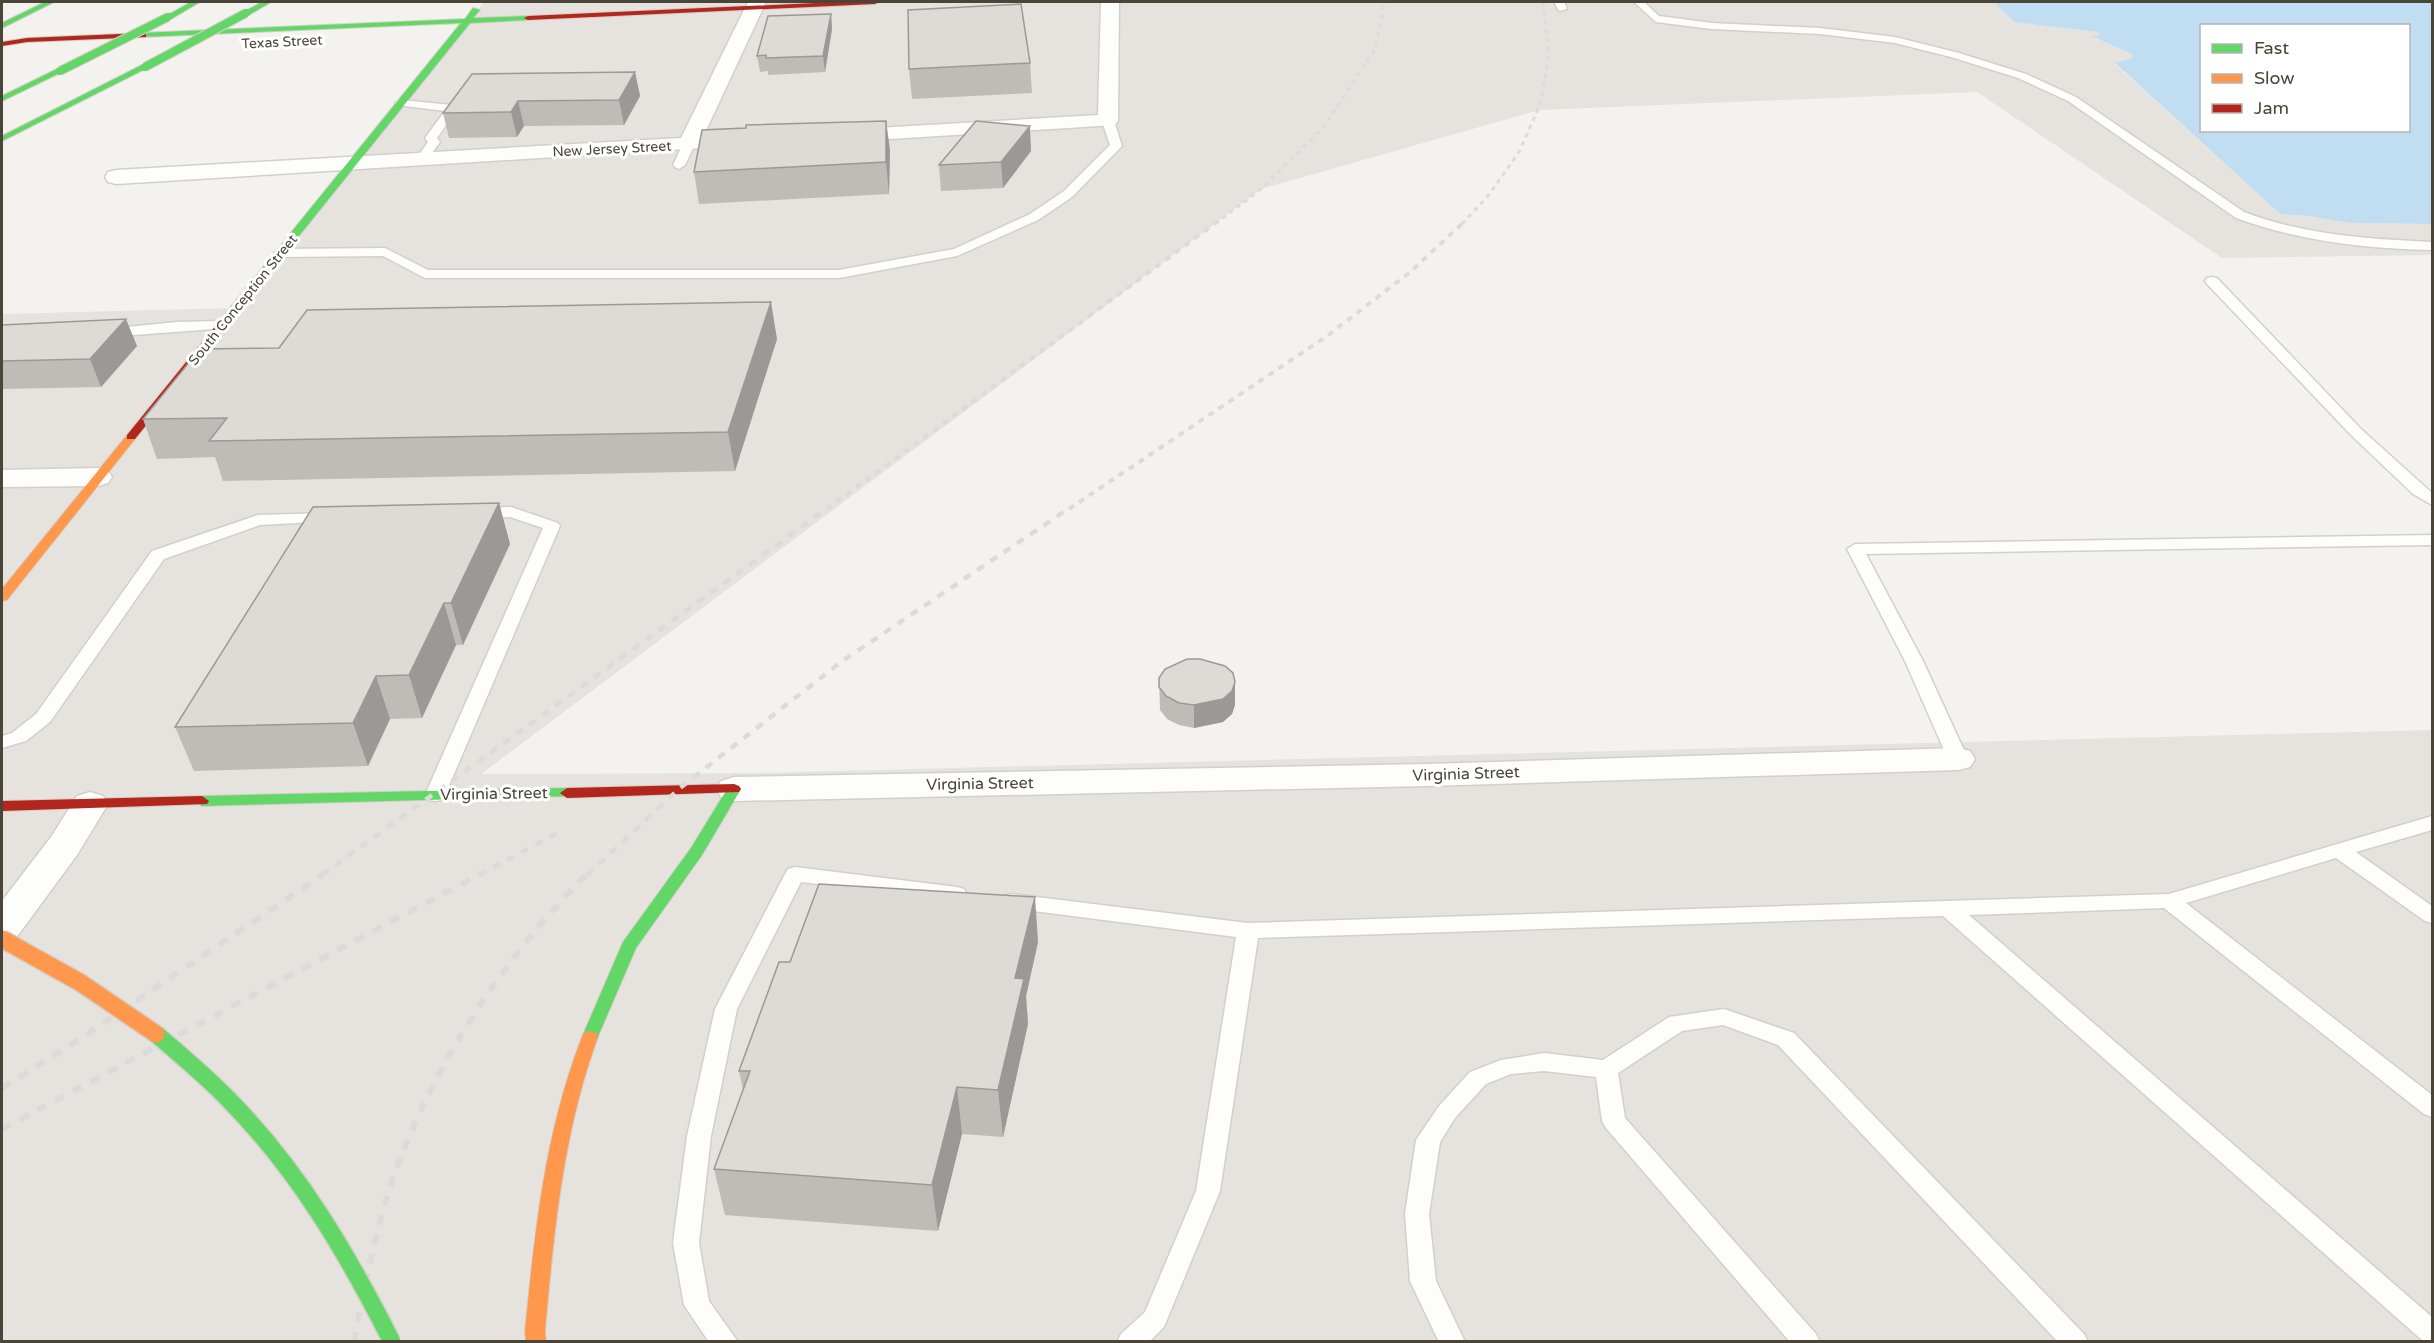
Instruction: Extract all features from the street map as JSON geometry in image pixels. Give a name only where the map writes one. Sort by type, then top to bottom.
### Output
[{"type":"main road","points":[[2,26],[50,2]]},
{"type":"main road","points":[[2,99],[196,2]]},
{"type":"main road","points":[[2,139],[267,2]]},
{"type":"main road","name":"South Conception Street","points":[[2,597],[483,2]]},
{"type":"main road","name":"Texas Street","points":[[2,44],[27,40],[561,16],[756,4],[875,2]]},
{"type":"main road","name":"Texas Street","points":[[2,55],[456,34],[561,16]]},
{"type":"main road","points":[[536,1341],[535,1331],[548,1197],[576,1071],[629,946],[697,851],[734,789]]},
{"type":"main road","name":"Virginia Street","points":[[2,806],[734,789]]},
{"type":"main road","points":[[2,939],[39,956],[121,1005],[194,1064],[231,1100],[266,1137],[341,1241],[392,1341]]},
{"type":"street","points":[[818,137],[1108,121],[1110,2]]},
{"type":"street","points":[[690,144],[756,4]]},
{"type":"street","name":"New Jersey Street","points":[[116,177],[759,141]]},
{"type":"street","points":[[2,479],[98,477]]},
{"type":"street","name":"Virginia Street","points":[[734,789],[1415,775],[1958,759]]},
{"type":"street","points":[[2,928],[64,846],[90,804]]},
{"type":"lane","points":[[1639,2],[1656,19],[1712,26],[1820,31],[1895,40],[2000,69],[2022,76],[2072,99],[2240,215],[2266,226],[2310,237],[2433,246]]},
{"type":"lane","points":[[401,103],[452,108],[431,138],[434,142],[422,159]]},
{"type":"lane","points":[[280,253],[385,252],[425,274],[839,274],[957,252],[1034,217],[1068,194],[1116,146],[1108,121]]},
{"type":"lane","points":[[680,165],[690,144]]},
{"type":"lane","points":[[2212,281],[2356,432],[2419,491],[2433,500]]},
{"type":"lane","points":[[88,336],[161,327],[222,325]]},
{"type":"lane","points":[[435,795],[552,526],[511,513],[465,514]]},
{"type":"lane","points":[[2,742],[19,737],[43,718],[158,555],[258,520],[350,518]]},
{"type":"lane","points":[[1958,759],[1914,661],[1855,549],[2433,540]]},
{"type":"lane","points":[[725,1341],[697,1305],[686,1244],[699,1136],[726,1009],[795,874],[1248,931],[2169,901],[2433,823]]},
{"type":"lane","points":[[2340,850],[2433,916]]},
{"type":"lane","points":[[2169,901],[2433,1108]]},
{"type":"lane","points":[[1948,908],[2433,1333]]},
{"type":"lane","points":[[1133,1340],[1155,1319],[1208,1191],[1248,931]]},
{"type":"lane","points":[[1452,1341],[1423,1281],[1417,1215],[1428,1140],[1447,1112],[1478,1078],[1509,1066],[1544,1062],[1606,1069],[1677,1023],[1724,1017],[1786,1039],[2075,1341]]},
{"type":"lane","points":[[1606,1069],[1614,1121],[1807,1341]]},
{"type":"shaded area","points":[[484,2],[1994,2],[2014,22],[2097,32],[2100,35],[2091,36],[2132,54],[2133,58],[2115,64],[2280,214],[2349,223],[2432,224],[2432,255],[2222,258],[1977,92],[1539,110],[1261,189],[481,774],[759,773],[2432,730],[2432,1341],[2,1341],[2,314],[236,308]]},
{"type":"water","points":[[1994,2],[2432,2],[2432,224],[2349,223],[2280,214],[2115,63],[2133,58],[2132,54],[2091,36],[2100,35],[2097,32],[2014,22]]},
{"type":"building","points":[[1021,4],[1030,63],[909,69],[908,10]]},
{"type":"building","points":[[831,14],[823,56],[766,58],[766,55],[757,56],[768,16]]},
{"type":"building","points":[[635,72],[619,100],[518,101],[511,112],[443,113],[472,74]]},
{"type":"building","points":[[886,121],[886,162],[694,172],[702,130],[746,128],[746,125]]},
{"type":"building","points":[[976,121],[1030,126],[1001,162],[939,165]]},
{"type":"building","points":[[771,302],[728,432],[209,441],[227,418],[143,419],[200,349],[279,348],[307,310]]},
{"type":"building","points":[[126,319],[90,359],[2,361],[2,325]]},
{"type":"building","points":[[499,503],[451,603],[444,603],[409,675],[376,676],[353,723],[175,727],[313,507]]},
{"type":"building","points":[[1187,659],[1200,659],[1225,666],[1233,673],[1235,682],[1232,691],[1223,699],[1194,705],[1179,703],[1166,696],[1159,687],[1159,678],[1165,669]]},
{"type":"building","points":[[819,884],[1035,897],[1015,978],[1024,979],[998,1090],[957,1087],[932,1185],[714,1169],[750,1071],[739,1071],[779,962],[790,962]]},
{"type":"railway","points":[[1215,224],[1261,189],[1323,128],[1375,49],[1385,2]]},
{"type":"railway","points":[[1463,223],[1488,196],[1519,152],[1540,105],[1549,55],[1543,2]]},
{"type":"railway","points":[[827,509],[1217,222]]},
{"type":"railway","points":[[1069,509],[1327,336],[1409,273],[1463,223]]},
{"type":"railway","points":[[322,875],[829,507]]},
{"type":"railway","points":[[587,875],[680,788],[841,662],[1071,507]]},
{"type":"railway","points":[[479,875],[563,830]]},
{"type":"railway","points":[[2,1088],[80,1039],[325,873]]},
{"type":"railway","points":[[2,1129],[482,873]]},
{"type":"railway","points":[[354,1342],[364,1288],[386,1200],[420,1111],[467,1025],[495,984],[524,944],[588,873]]},
{"type":"traffic: fast","points":[[2,26],[50,2]]},
{"type":"traffic: fast","points":[[168,17],[196,2]]},
{"type":"traffic: fast","points":[[246,13],[267,2]]},
{"type":"traffic: fast","points":[[225,321],[476,10]]},
{"type":"traffic: fast","points":[[145,67],[246,13]]},
{"type":"traffic: fast","points":[[60,71],[168,17]]},
{"type":"traffic: fast","points":[[143,35],[528,18]]},
{"type":"traffic: fast","points":[[2,139],[145,67]]},
{"type":"traffic: fast","points":[[2,99],[60,71]]},
{"type":"traffic: fast","points":[[590,1037],[629,946],[697,851],[734,789]]},
{"type":"traffic: fast","points":[[202,801],[567,793]]},
{"type":"traffic: fast","points":[[156,1034],[230,1101],[263,1137],[292,1174],[320,1213],[345,1254],[392,1342]]},
{"type":"traffic: slow","points":[[2,597],[131,437]]},
{"type":"traffic: slow","points":[[2,939],[81,983],[156,1034]]},
{"type":"traffic: slow","points":[[536,1342],[535,1331],[547,1219],[558,1144],[566,1108],[590,1037]]},
{"type":"traffic: jam","points":[[528,18],[875,2]]},
{"type":"traffic: jam","points":[[2,44],[27,40],[143,35]]},
{"type":"traffic: jam","points":[[131,437],[225,321]]},
{"type":"traffic: jam","points":[[567,793],[734,789]]},
{"type":"traffic: jam","points":[[2,806],[202,801]]}]
